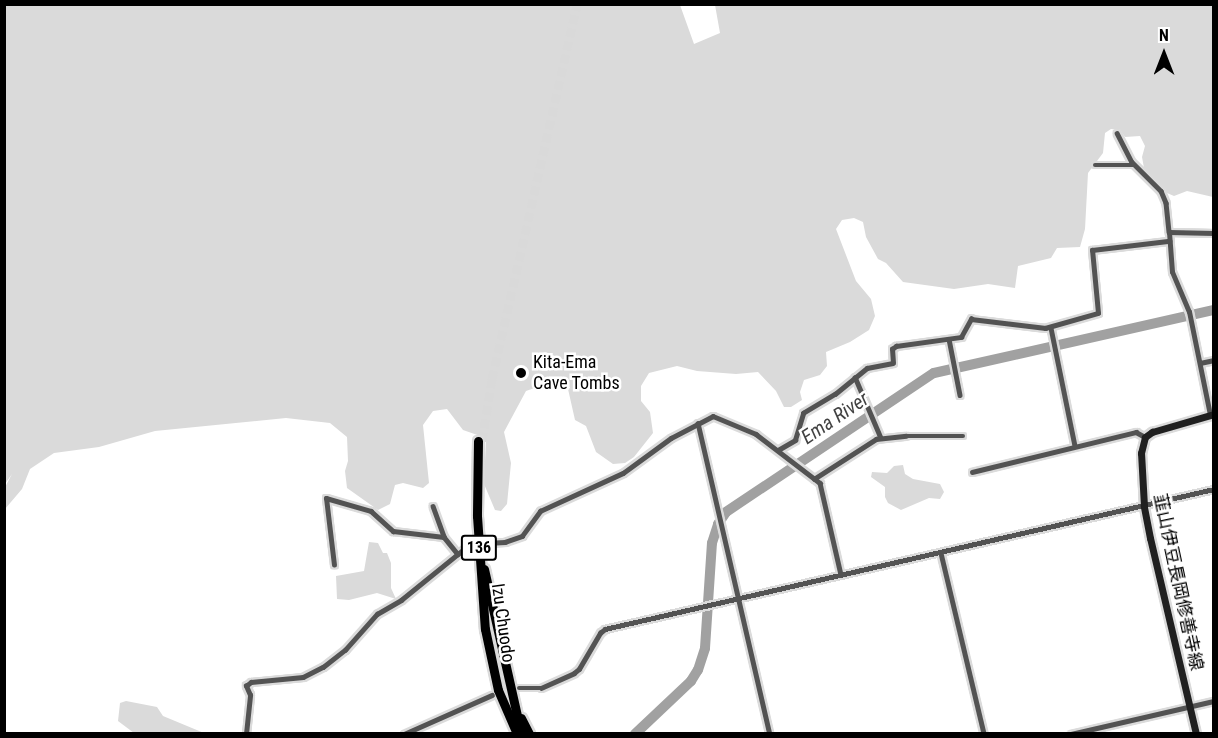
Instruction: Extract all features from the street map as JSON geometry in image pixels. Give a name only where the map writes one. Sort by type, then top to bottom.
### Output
[{"type":"highway","name":"Izu Chuodo","points":[[514,734],[496,684],[485,629],[477,516],[480,441],[482,552],[522,734]]},
{"type":"highway","points":[[513,700],[529,734]]},
{"type":"main road","points":[[1145,438],[1173,424],[1212,415]]},
{"type":"main road","name":"韮山伊豆長岡修善寺線","points":[[1145,438],[1141,453],[1144,506],[1196,734]]},
{"type":"street","points":[[1117,133],[1134,165],[1161,191],[1166,203],[1173,276],[1190,312],[1212,415]]},
{"type":"street","points":[[1095,165],[1134,165]]},
{"type":"street","points":[[1169,232],[1214,233]]},
{"type":"street","points":[[778,450],[795,440],[803,413],[835,394],[869,367],[893,363],[892,349],[896,346],[963,336],[969,319],[974,318],[1051,328],[1098,313],[1092,250],[1168,241]]},
{"type":"street","points":[[1051,328],[1075,446]]},
{"type":"street","points":[[949,339],[960,395]]},
{"type":"street","points":[[1200,363],[1214,360]]},
{"type":"street","points":[[855,377],[882,438]]},
{"type":"street","points":[[484,543],[505,542],[522,536],[540,511],[630,470],[671,438],[709,417],[717,417],[756,434],[820,483],[841,575]]},
{"type":"street","points":[[698,423],[724,527],[770,734]]},
{"type":"street","points":[[972,472],[1136,432],[1145,438]]},
{"type":"street","points":[[814,479],[864,445],[882,438],[963,436]]},
{"type":"street","points":[[519,688],[541,688],[574,673],[605,629],[1214,489]]},
{"type":"street","points":[[334,565],[326,498],[371,511],[393,531],[444,537]]},
{"type":"street","points":[[433,506],[444,537],[458,554]]},
{"type":"street","points":[[246,734],[250,695],[246,686],[251,682],[303,677],[323,667],[345,650],[377,614],[401,600],[458,554],[475,544]]},
{"type":"street","points":[[941,553],[984,734]]},
{"type":"street","points":[[404,734],[492,695]]},
{"type":"street","points":[[1071,734],[1214,701]]},
{"type":"shaded area","points":[[5,5],[680,5],[694,44],[720,33],[715,5],[1213,5],[1213,197],[1187,191],[1174,196],[1167,193],[1144,168],[1142,157],[1145,146],[1140,136],[1125,137],[1120,130],[1111,129],[1105,133],[1103,153],[1088,173],[1085,229],[1080,247],[1057,248],[1051,258],[1018,266],[1015,288],[988,284],[954,289],[903,282],[886,263],[878,259],[866,237],[863,222],[854,218],[842,220],[836,229],[856,281],[871,299],[875,316],[869,330],[850,342],[826,352],[827,366],[820,375],[804,380],[800,392],[802,400],[791,407],[784,407],[776,391],[758,372],[736,374],[697,371],[677,366],[649,373],[641,386],[641,401],[650,412],[653,433],[634,457],[625,463],[613,464],[596,452],[586,426],[575,420],[568,389],[540,386],[526,391],[504,432],[511,463],[507,504],[501,511],[495,510],[484,484],[486,438],[463,430],[447,409],[433,411],[423,425],[429,483],[423,488],[403,483],[395,485],[390,504],[378,510],[347,488],[345,471],[348,461],[347,437],[330,423],[286,418],[155,431],[99,447],[54,453],[30,469],[22,489],[5,509],[4,489],[12,474],[5,484]]},
{"type":"shaded area","points":[[903,465],[905,474],[913,479],[940,484],[944,492],[940,499],[929,498],[901,510],[888,503],[885,497],[885,487],[871,477],[872,472],[887,473],[894,466]]},
{"type":"shaded area","points":[[369,542],[378,543],[383,553],[387,553],[391,563],[391,588],[396,599],[377,593],[349,600],[337,599],[336,576],[364,571]]},
{"type":"shaded area","points":[[126,701],[157,707],[163,716],[204,733],[134,733],[118,721],[120,703]]},
{"type":"waterway","name":"Ema River","points":[[635,734],[691,681],[698,670],[705,648],[712,543],[718,524],[726,512],[934,373],[1214,310]]},
{"type":"tunnel","points":[[482,441],[492,379],[577,4]]},
{"type":"place","name":"Kita-Ema Cave Tombs","points":[[521,373]]}]
